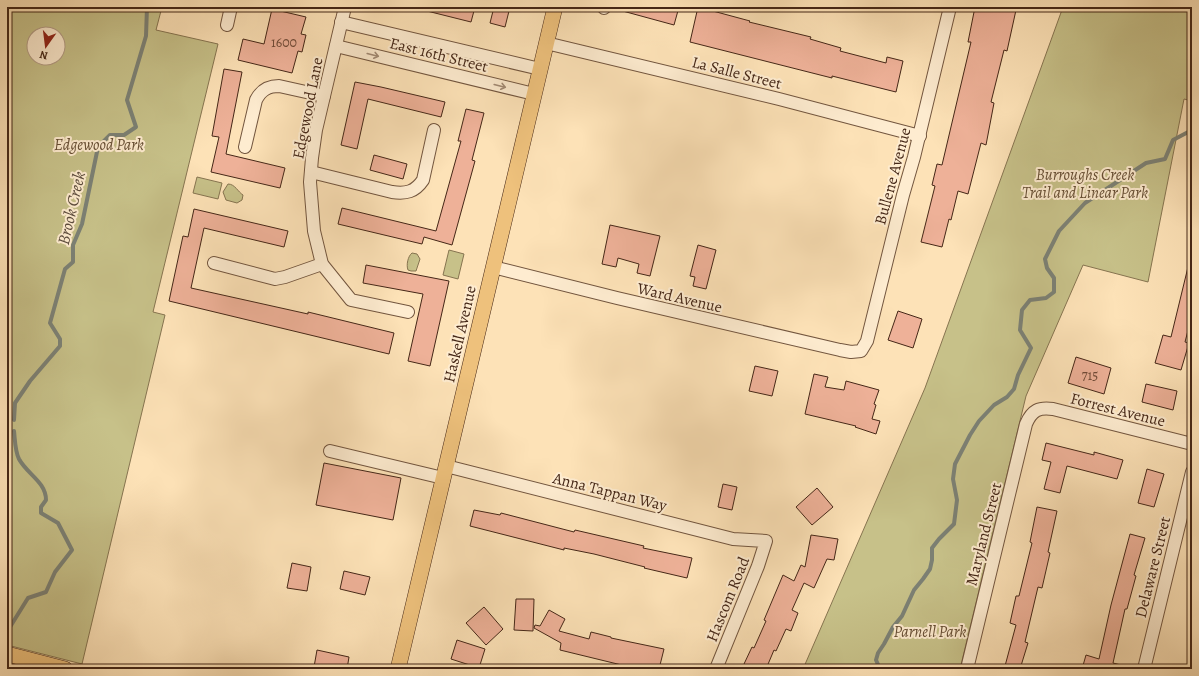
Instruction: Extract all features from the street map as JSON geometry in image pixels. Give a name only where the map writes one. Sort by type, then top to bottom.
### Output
[{"type":"main road","name":"Haskell Avenue","points":[[398,669],[555,7]]},
{"type":"main road","points":[[7,654],[29,665],[65,669]]},
{"type":"street","points":[[227,25],[231,7]]},
{"type":"street","name":"Edgewood Lane","points":[[322,264],[314,231],[311,172],[316,130],[345,7]]},
{"type":"street","name":"Bullene Avenue","points":[[861,351],[867,341],[920,136],[950,7]]},
{"type":"street","name":"East 16th Street","points":[[341,22],[540,69]]},
{"type":"street","name":"La Salle Street","points":[[546,43],[779,99],[920,136]]},
{"type":"street","name":"East 16th Street","points":[[336,46],[534,94]]},
{"type":"street","points":[[245,147],[256,100],[259,94],[266,88],[279,86],[324,96]]},
{"type":"street","points":[[311,172],[392,192],[412,192],[423,180],[434,130]]},
{"type":"street","points":[[214,263],[275,279],[322,264],[351,300],[408,312]]},
{"type":"street","name":"Ward Avenue","points":[[493,267],[617,298],[840,350],[851,352],[861,351]]},
{"type":"street","name":"Forrest Avenue","points":[[1036,410],[1044,408],[1054,409],[1192,444]]},
{"type":"street","name":"Maryland Street","points":[[967,669],[1026,424],[1030,415],[1036,410]]},
{"type":"street","name":"Anna Tappan Way","points":[[330,451],[444,472],[733,539],[766,541]]},
{"type":"street","name":"Delaware Street","points":[[1144,669],[1192,472]]},
{"type":"street","name":"Hascom Road","points":[[716,669],[758,566],[766,541]]},
{"type":"green space","name":"Edgewood Park","points":[[7,7],[162,7],[156,30],[218,44],[153,312],[165,315],[82,664],[7,645]]},
{"type":"green space","name":"Burroughs Creek Trail and Linear Park","points":[[1063,7],[1192,7],[1192,101],[1184,99],[1148,282],[1083,265],[1026,396],[960,669],[803,669],[925,388]]},
{"type":"green space","points":[[197,177],[222,183],[218,199],[193,193]]},
{"type":"green space","points":[[228,184],[235,187],[243,195],[242,200],[237,203],[226,200],[223,192]]},
{"type":"green space","points":[[449,250],[464,254],[458,279],[443,275]]},
{"type":"green space","points":[[412,253],[417,254],[420,259],[416,271],[408,270],[407,268],[408,258]]},
{"type":"building","points":[[427,7],[475,7],[471,22],[427,11]]},
{"type":"building","points":[[494,7],[510,7],[505,27],[490,23]]},
{"type":"building","points":[[620,7],[679,7],[674,25],[619,10]]},
{"type":"building","points":[[698,7],[750,21],[749,22],[811,37],[810,39],[841,48],[840,51],[886,63],[887,57],[903,61],[896,92],[832,76],[832,78],[690,42]]},
{"type":"building","points":[[975,7],[1005,7],[1016,10],[1007,51],[1004,50],[991,102],[994,103],[986,145],[981,143],[968,194],[958,191],[951,220],[949,219],[942,247],[921,242],[935,186],[932,185],[937,164],[942,165],[971,42],[968,42]]},
{"type":"building","points":[[272,9],[306,17],[301,34],[306,35],[302,52],[298,51],[292,73],[238,60],[243,39],[264,44]]},
{"type":"building","points":[[224,69],[242,72],[226,154],[285,168],[280,188],[211,172],[219,137],[212,136]]},
{"type":"building","points":[[355,82],[445,102],[441,117],[368,99],[357,149],[341,145]]},
{"type":"building","points":[[466,109],[484,113],[472,160],[475,161],[452,245],[424,237],[422,244],[338,224],[342,208],[436,231],[461,141],[458,141]]},
{"type":"building","points":[[374,155],[407,164],[403,179],[370,170]]},
{"type":"building","points":[[194,209],[288,231],[284,247],[204,228],[191,288],[308,314],[308,312],[394,333],[389,354],[169,301],[183,236],[188,237]]},
{"type":"building","points":[[610,225],[660,236],[650,276],[637,273],[639,264],[618,258],[616,267],[602,264]]},
{"type":"building","points":[[698,245],[716,250],[706,289],[693,286],[695,277],[690,276]]},
{"type":"building","points":[[366,265],[449,281],[430,366],[408,361],[423,294],[363,283]]},
{"type":"building","points":[[1188,267],[1192,267],[1192,315],[1185,342],[1189,343],[1181,370],[1155,363],[1163,335],[1171,337]]},
{"type":"building","points":[[898,311],[922,319],[913,348],[888,340]]},
{"type":"building","points":[[1076,357],[1111,368],[1104,394],[1068,383]]},
{"type":"building","points":[[755,366],[778,371],[772,396],[749,391]]},
{"type":"building","points":[[814,374],[828,377],[825,387],[844,390],[846,381],[879,390],[874,404],[876,405],[872,419],[880,421],[876,434],[855,427],[856,426],[805,414]]},
{"type":"building","points":[[1146,384],[1177,391],[1173,410],[1142,402]]},
{"type":"building","points":[[1046,443],[1094,455],[1094,452],[1123,460],[1117,479],[1067,466],[1060,493],[1044,489],[1051,462],[1042,460]]},
{"type":"building","points":[[324,463],[401,478],[393,520],[316,505]]},
{"type":"building","points":[[1147,469],[1164,474],[1154,507],[1138,503]]},
{"type":"building","points":[[723,484],[737,487],[732,510],[718,507]]},
{"type":"building","points":[[817,488],[833,507],[812,525],[796,507]]},
{"type":"building","points":[[1037,507],[1057,511],[1042,588],[1038,587],[1025,642],[1028,643],[1020,669],[1017,669],[1005,666],[1016,625],[1010,623],[1016,596],[1019,596],[1032,543],[1030,542]]},
{"type":"building","points":[[474,510],[500,515],[501,513],[574,532],[575,530],[644,546],[643,548],[692,558],[687,578],[594,554],[564,548],[564,550],[470,526]]},
{"type":"building","points":[[1130,534],[1145,538],[1134,575],[1136,576],[1127,609],[1125,609],[1113,663],[1125,666],[1124,669],[1082,669],[1086,655],[1099,659],[1111,605]]},
{"type":"building","points":[[811,535],[838,539],[834,560],[827,559],[814,588],[804,583],[792,610],[798,613],[791,631],[786,629],[776,651],[774,650],[766,669],[757,669],[744,664],[752,647],[754,648],[766,621],[764,620],[783,575],[794,581],[801,565],[805,567]]},
{"type":"building","points":[[292,563],[311,567],[307,591],[287,588]]},
{"type":"building","points":[[344,571],[370,577],[365,595],[340,589]]},
{"type":"building","points":[[516,599],[534,599],[533,631],[514,630]]},
{"type":"building","points":[[484,607],[503,629],[486,645],[466,623]]},
{"type":"building","points":[[549,610],[565,619],[559,631],[589,639],[591,632],[611,638],[664,649],[659,669],[638,669],[560,650],[561,643],[534,628],[535,625],[540,626]]},
{"type":"building","points":[[457,640],[485,649],[479,668],[451,659]]},
{"type":"building","points":[[317,650],[349,657],[347,669],[321,669],[314,667]]},
{"type":"waterway","name":"Brook Creek","points":[[14,420],[15,403],[30,381],[60,346],[60,339],[50,323],[65,269],[73,262],[73,245],[82,224],[98,147],[110,135],[124,135],[136,127],[127,100],[146,36],[147,7]]},
{"type":"waterway","points":[[880,669],[876,660],[878,653],[893,627],[902,616],[914,590],[930,569],[932,548],[954,524],[957,500],[953,479],[955,464],[979,421],[994,405],[1007,397],[1014,389],[1018,375],[1031,348],[1020,330],[1022,310],[1030,300],[1046,298],[1054,292],[1054,278],[1047,268],[1045,259],[1059,231],[1085,203],[1146,163],[1165,159],[1173,140],[1192,130]]},
{"type":"waterway","name":"Brook Creek","points":[[7,627],[10,627],[28,598],[46,592],[55,572],[72,550],[58,523],[41,513],[41,507],[46,500],[45,494],[40,483],[19,459],[14,431]]},
{"type":"park label","name":"Parnell Park","points":[[930,631]]}]
